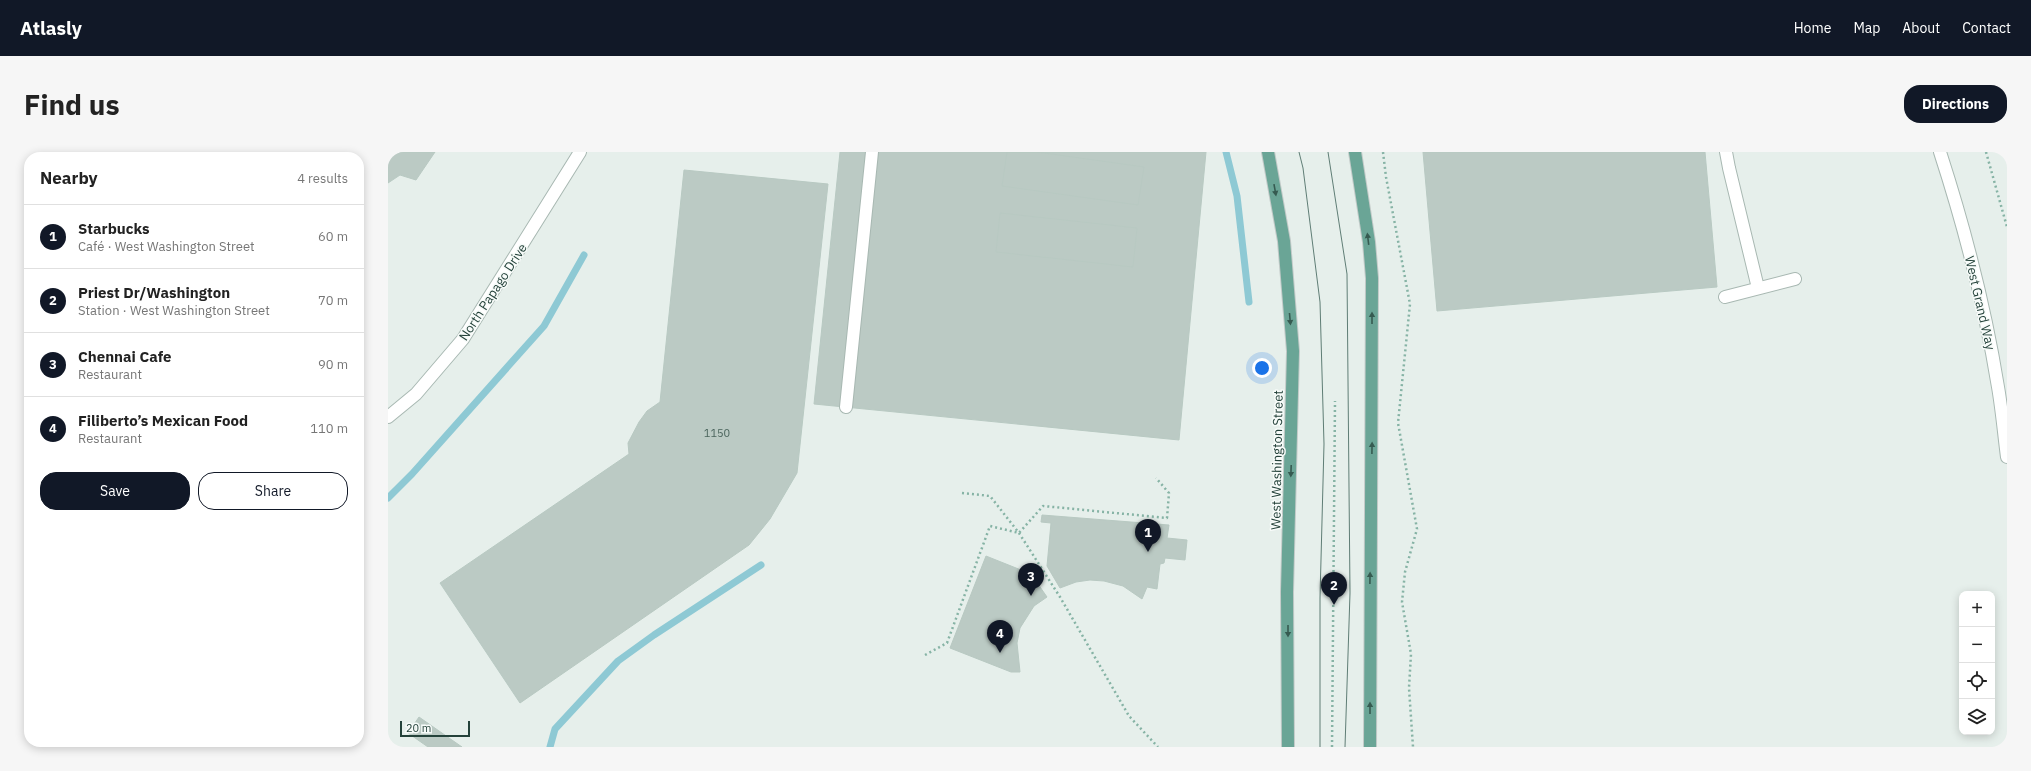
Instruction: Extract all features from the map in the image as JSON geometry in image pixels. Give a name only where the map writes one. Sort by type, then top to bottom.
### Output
[{"type":"main road","name":"West Washington Street","points":[[1268,152],[1284,241],[1293,351],[1287,592],[1288,747]]},
{"type":"main road","points":[[1355,152],[1369,242],[1372,278],[1370,747]]},
{"type":"street","name":"North Papago Drive","points":[[388,417],[416,394],[463,339],[580,152]]},
{"type":"street","points":[[846,407],[872,152]]},
{"type":"street","points":[[1726,152],[1758,288]]},
{"type":"street","name":"West Grand Way","points":[[1940,152],[1958,210],[2004,400],[2007,456]]},
{"type":"street","points":[[1725,296],[1795,279]]},
{"type":"path","points":[[1383,152],[1386,177],[1410,304],[1398,423],[1407,481],[1417,529],[1405,572],[1402,602],[1411,654],[1409,688],[1413,747]]},
{"type":"path","points":[[1986,152],[2007,227]]},
{"type":"path","points":[[1332,747],[1336,401]]},
{"type":"path","points":[[1019,533],[1043,506],[1167,518],[1169,493],[1156,478]]},
{"type":"path","points":[[962,494],[990,496],[1019,533],[1060,597],[1129,716],[1158,747]]},
{"type":"path","points":[[925,655],[947,643],[990,526],[1019,533]]},
{"type":"building","points":[[388,152],[435,152],[416,180],[400,175],[388,183]]},
{"type":"building","points":[[840,152],[1206,152],[1179,440],[814,404]]},
{"type":"building","points":[[1007,152],[1037,152],[1144,167],[1138,205],[1002,186]]},
{"type":"building","points":[[1423,152],[1705,152],[1717,287],[1437,311]]},
{"type":"building","points":[[684,170],[828,184],[797,473],[770,519],[749,545],[520,703],[440,583],[629,454],[628,443],[639,422],[647,411],[660,402]]},
{"type":"building","points":[[1000,213],[1137,228],[1133,267],[996,252]]},
{"type":"building","points":[[1042,515],[1169,525],[1167,538],[1187,540],[1185,560],[1165,558],[1164,563],[1160,564],[1157,589],[1147,587],[1142,599],[1123,586],[1104,581],[1090,580],[1076,582],[1060,588],[1047,566],[1051,523],[1041,522]]},
{"type":"building","points":[[986,556],[1031,574],[1047,597],[1034,606],[1020,628],[1017,643],[1020,672],[1011,672],[950,648]]},
{"type":"building","points":[[419,717],[462,747],[428,747],[408,733]]},
{"type":"waterway","points":[[1226,152],[1237,196],[1249,302]]},
{"type":"waterway","points":[[388,498],[412,474],[544,326],[584,255]]},
{"type":"waterway","points":[[550,747],[555,729],[618,661],[654,635],[761,565]]},
{"type":"tram line","points":[[1299,152],[1303,168],[1320,302],[1324,444],[1320,598],[1320,747]]},
{"type":"tram line","points":[[1328,152],[1347,274],[1350,593],[1345,747]]},
{"type":"place","name":"Starbucks","points":[[1148,552]]},
{"type":"place","name":"Chennai Cafe","points":[[1031,596]]},
{"type":"place","name":"Priest Dr/Washington","points":[[1334,605]]},
{"type":"place","name":"Filiberto’s Mexican Food","points":[[1000,653]]}]
